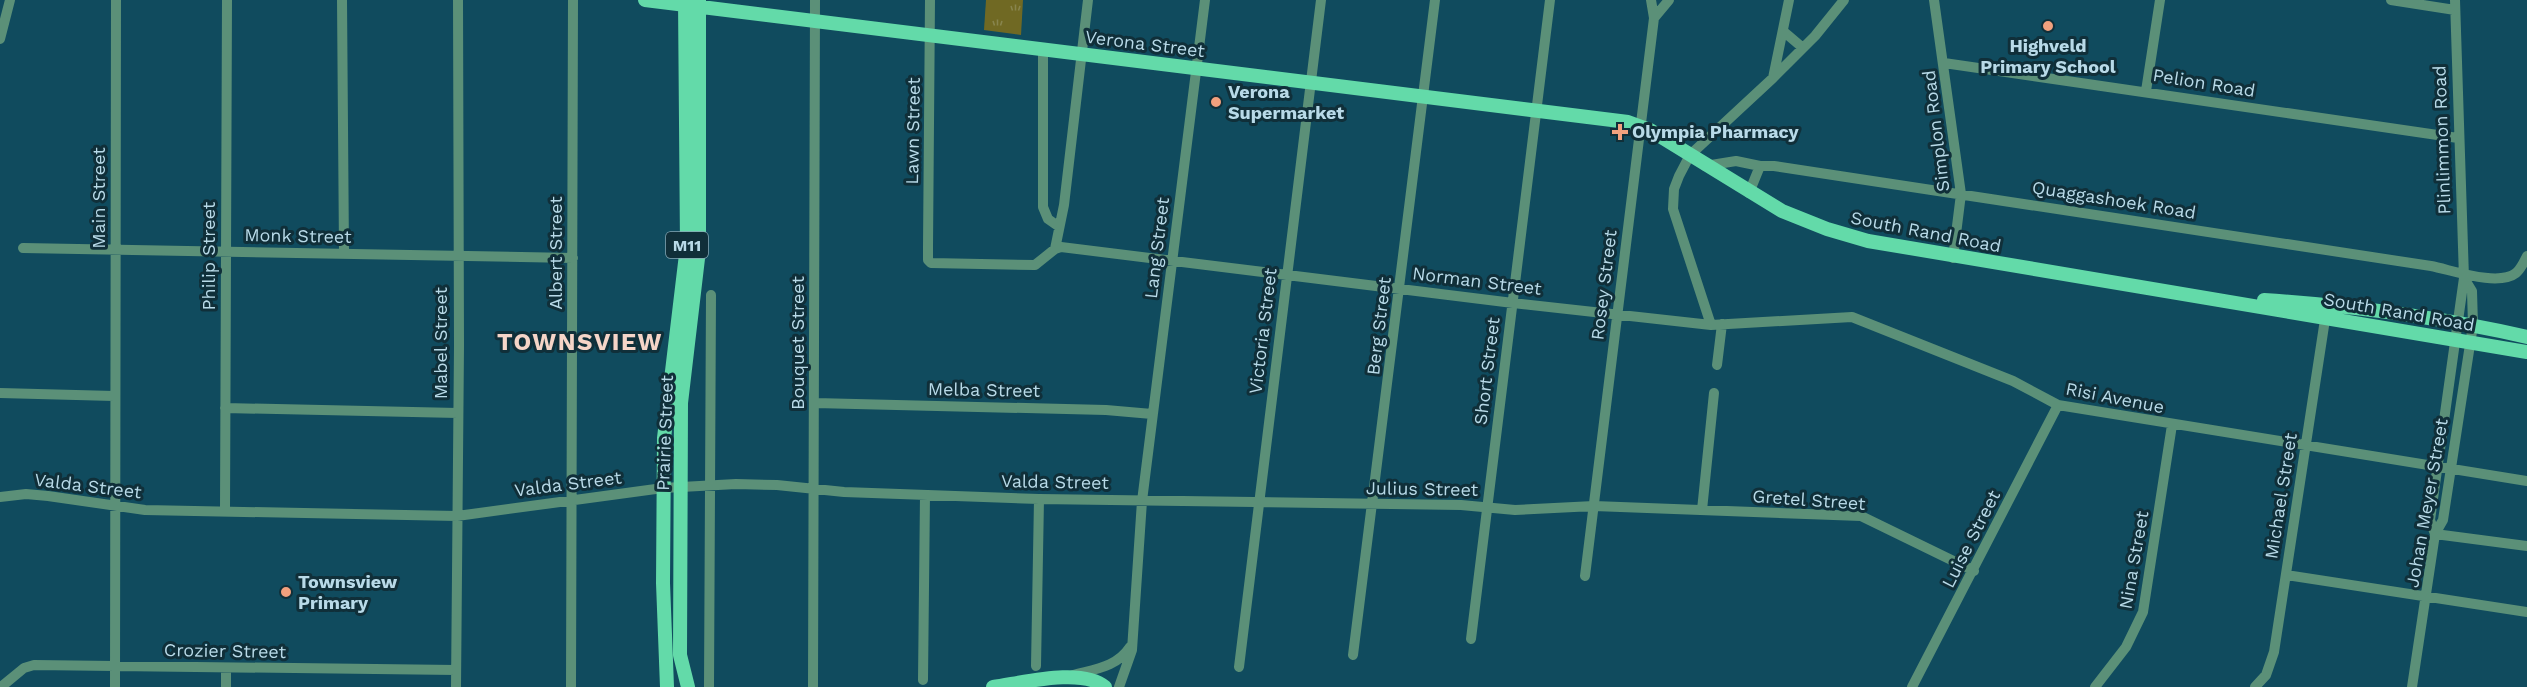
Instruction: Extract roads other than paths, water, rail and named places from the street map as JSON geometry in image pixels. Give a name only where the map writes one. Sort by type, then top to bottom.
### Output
[{"type":"main road","name":"Verona Street","points":[[645,0],[692,3],[930,36],[1641,126]]},
{"type":"main road","name":"Prairie Street","points":[[688,687],[680,656],[681,403],[699,249],[692,3]]},
{"type":"main road","name":"Prairie Street","points":[[667,687],[664,660],[663,488],[667,400],[687,246],[692,3]]},
{"type":"main road","name":"South Rand Road","points":[[1641,126],[1782,211],[1827,229],[1880,244],[1953,258],[2194,295],[2326,311],[2458,322],[2527,337]]},
{"type":"main road","name":"South Rand Road","points":[[2326,311],[2455,340],[2527,352]]},
{"type":"main road","points":[[993,687],[1083,678],[1105,686]]},
{"type":"street","points":[[0,39],[10,0]]},
{"type":"street","name":"Main Street","points":[[115,687],[116,0]]},
{"type":"street","name":"Philip Street","points":[[225,511],[227,0]]},
{"type":"street","points":[[342,0],[344,253]]},
{"type":"street","name":"Mabel Street","points":[[456,687],[458,0]]},
{"type":"street","name":"Albert Street","points":[[571,687],[573,0]]},
{"type":"street","name":"Bouquet Street","points":[[813,687],[815,0]]},
{"type":"street","name":"Lawn Street","points":[[930,0],[930,262],[1035,265],[1058,248]]},
{"type":"street","points":[[1058,248],[1058,226],[1064,205],[1088,0]]},
{"type":"street","name":"Lang Street","points":[[1119,687],[1132,642],[1142,501],[1205,0]]},
{"type":"street","name":"Victoria Street","points":[[1239,667],[1321,0]]},
{"type":"street","name":"Berg Street","points":[[1353,655],[1435,0]]},
{"type":"street","name":"Short Street","points":[[1471,639],[1550,0]]},
{"type":"street","name":"Rosey Street","points":[[1585,576],[1654,18],[1651,0]]},
{"type":"street","points":[[1654,18],[1669,0]]},
{"type":"street","points":[[1773,78],[1789,0]]},
{"type":"street","points":[[1717,365],[1717,324],[1674,209],[1674,189],[1690,155],[1803,48],[1844,0]]},
{"type":"street","name":"Simplon Road","points":[[1934,0],[1961,194],[1953,258]]},
{"type":"street","points":[[2146,91],[2160,0]]},
{"type":"street","points":[[2391,0],[2455,5]]},
{"type":"street","name":"Plinlimmon Road","points":[[2435,534],[2430,520],[2464,275],[2455,5]]},
{"type":"street","points":[[1783,31],[1803,48]]},
{"type":"street","points":[[1043,50],[1043,207],[1048,219],[1058,226]]},
{"type":"street","name":"Pelion Road","points":[[1944,63],[2458,138]]},
{"type":"street","name":"Quaggashoek Road","points":[[1705,166],[1736,161],[1760,166],[1793,168],[2482,278],[2505,277],[2516,273],[2527,256]]},
{"type":"street","points":[[1749,193],[1760,166]]},
{"type":"street","name":"Monk Street","points":[[23,248],[573,258]]},
{"type":"street","name":"Norman Street","points":[[1058,248],[1173,259],[1513,303],[1717,324]]},
{"type":"street","name":"Plinlimmon Road","points":[[2464,275],[2472,291],[2473,325]]},
{"type":"street","points":[[709,687],[711,295]]},
{"type":"street","name":"Michael Street","points":[[2255,687],[2266,675],[2272,659],[2326,311]]},
{"type":"street","name":"Risi Avenue","points":[[1717,324],[1852,317],[2013,381],[2058,405],[2305,447],[2527,481]]},
{"type":"street","name":"Johan Meyer Street","points":[[2412,687],[2435,534],[2443,520],[2452,469],[2473,325]]},
{"type":"street","points":[[0,393],[114,396]]},
{"type":"street","points":[[1702,510],[1714,393]]},
{"type":"street","name":"Melba Street","points":[[815,403],[1106,410],[1152,414]]},
{"type":"street","name":"Luise Street","points":[[1912,687],[1974,572],[2058,405]]},
{"type":"street","points":[[225,408],[458,412]]},
{"type":"street","name":"Nina Street","points":[[2095,687],[2126,647],[2144,612],[2172,425]]},
{"type":"street","name":"Valda Street","points":[[0,497],[26,494],[114,507],[457,516],[663,488],[709,485],[777,485],[925,495],[1142,501]]},
{"type":"street","points":[[923,680],[925,495]]},
{"type":"street","points":[[1036,666],[1039,499]]},
{"type":"street","name":"Julius Street","points":[[1142,501],[1487,507],[1532,510],[1594,506],[1702,510]]},
{"type":"street","name":"Gretel Street","points":[[1702,510],[1861,516],[1974,572]]},
{"type":"street","points":[[2435,534],[2527,546]]},
{"type":"street","points":[[2286,575],[2527,612]]},
{"type":"street","points":[[1060,681],[1120,660],[1132,642]]},
{"type":"street","name":"Crozier Street","points":[[1,687],[28,666],[456,670]]},
{"type":"street","points":[[226,668],[226,687]]},
{"type":"place","name":"Highveld Primary School","points":[[2048,26]]},
{"type":"place","name":"Verona Supermarket","points":[[1216,102]]},
{"type":"place","name":"Olympia Pharmacy","points":[[1620,132]]},
{"type":"place","name":"Townsview Primary","points":[[286,592]]},
{"type":"district","name":"TOWNSVIEW","points":[[580,342]]}]
